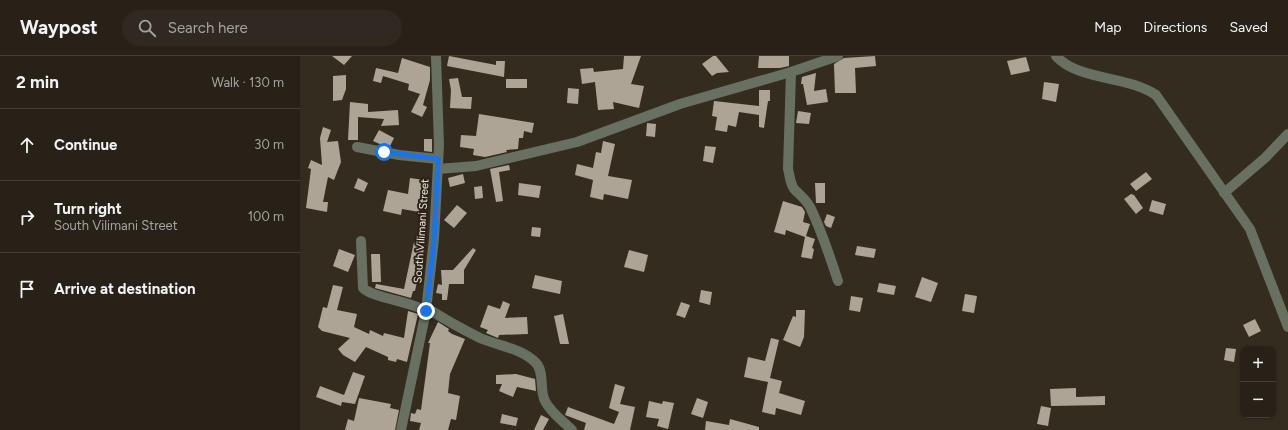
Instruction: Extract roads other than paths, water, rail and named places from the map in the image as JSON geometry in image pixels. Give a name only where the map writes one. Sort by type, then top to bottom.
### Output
[{"type":"street","name":"South Vilimani Street","points":[[401,430],[426,310],[434,239],[439,124],[436,56]]},
{"type":"street","points":[[357,147],[438,164],[476,166],[577,142],[680,104],[791,72],[838,56]]},
{"type":"street","points":[[1056,56],[1069,67],[1080,72],[1132,83],[1145,87],[1156,95],[1250,229],[1288,327]]},
{"type":"street","points":[[791,72],[788,169],[790,180],[794,189],[803,197],[810,207],[824,239],[838,282]]},
{"type":"street","points":[[1224,193],[1265,158],[1288,134]]},
{"type":"street","points":[[361,241],[363,288],[372,294],[410,303],[481,338],[525,354],[539,366],[545,401],[552,411],[572,430]]}]
